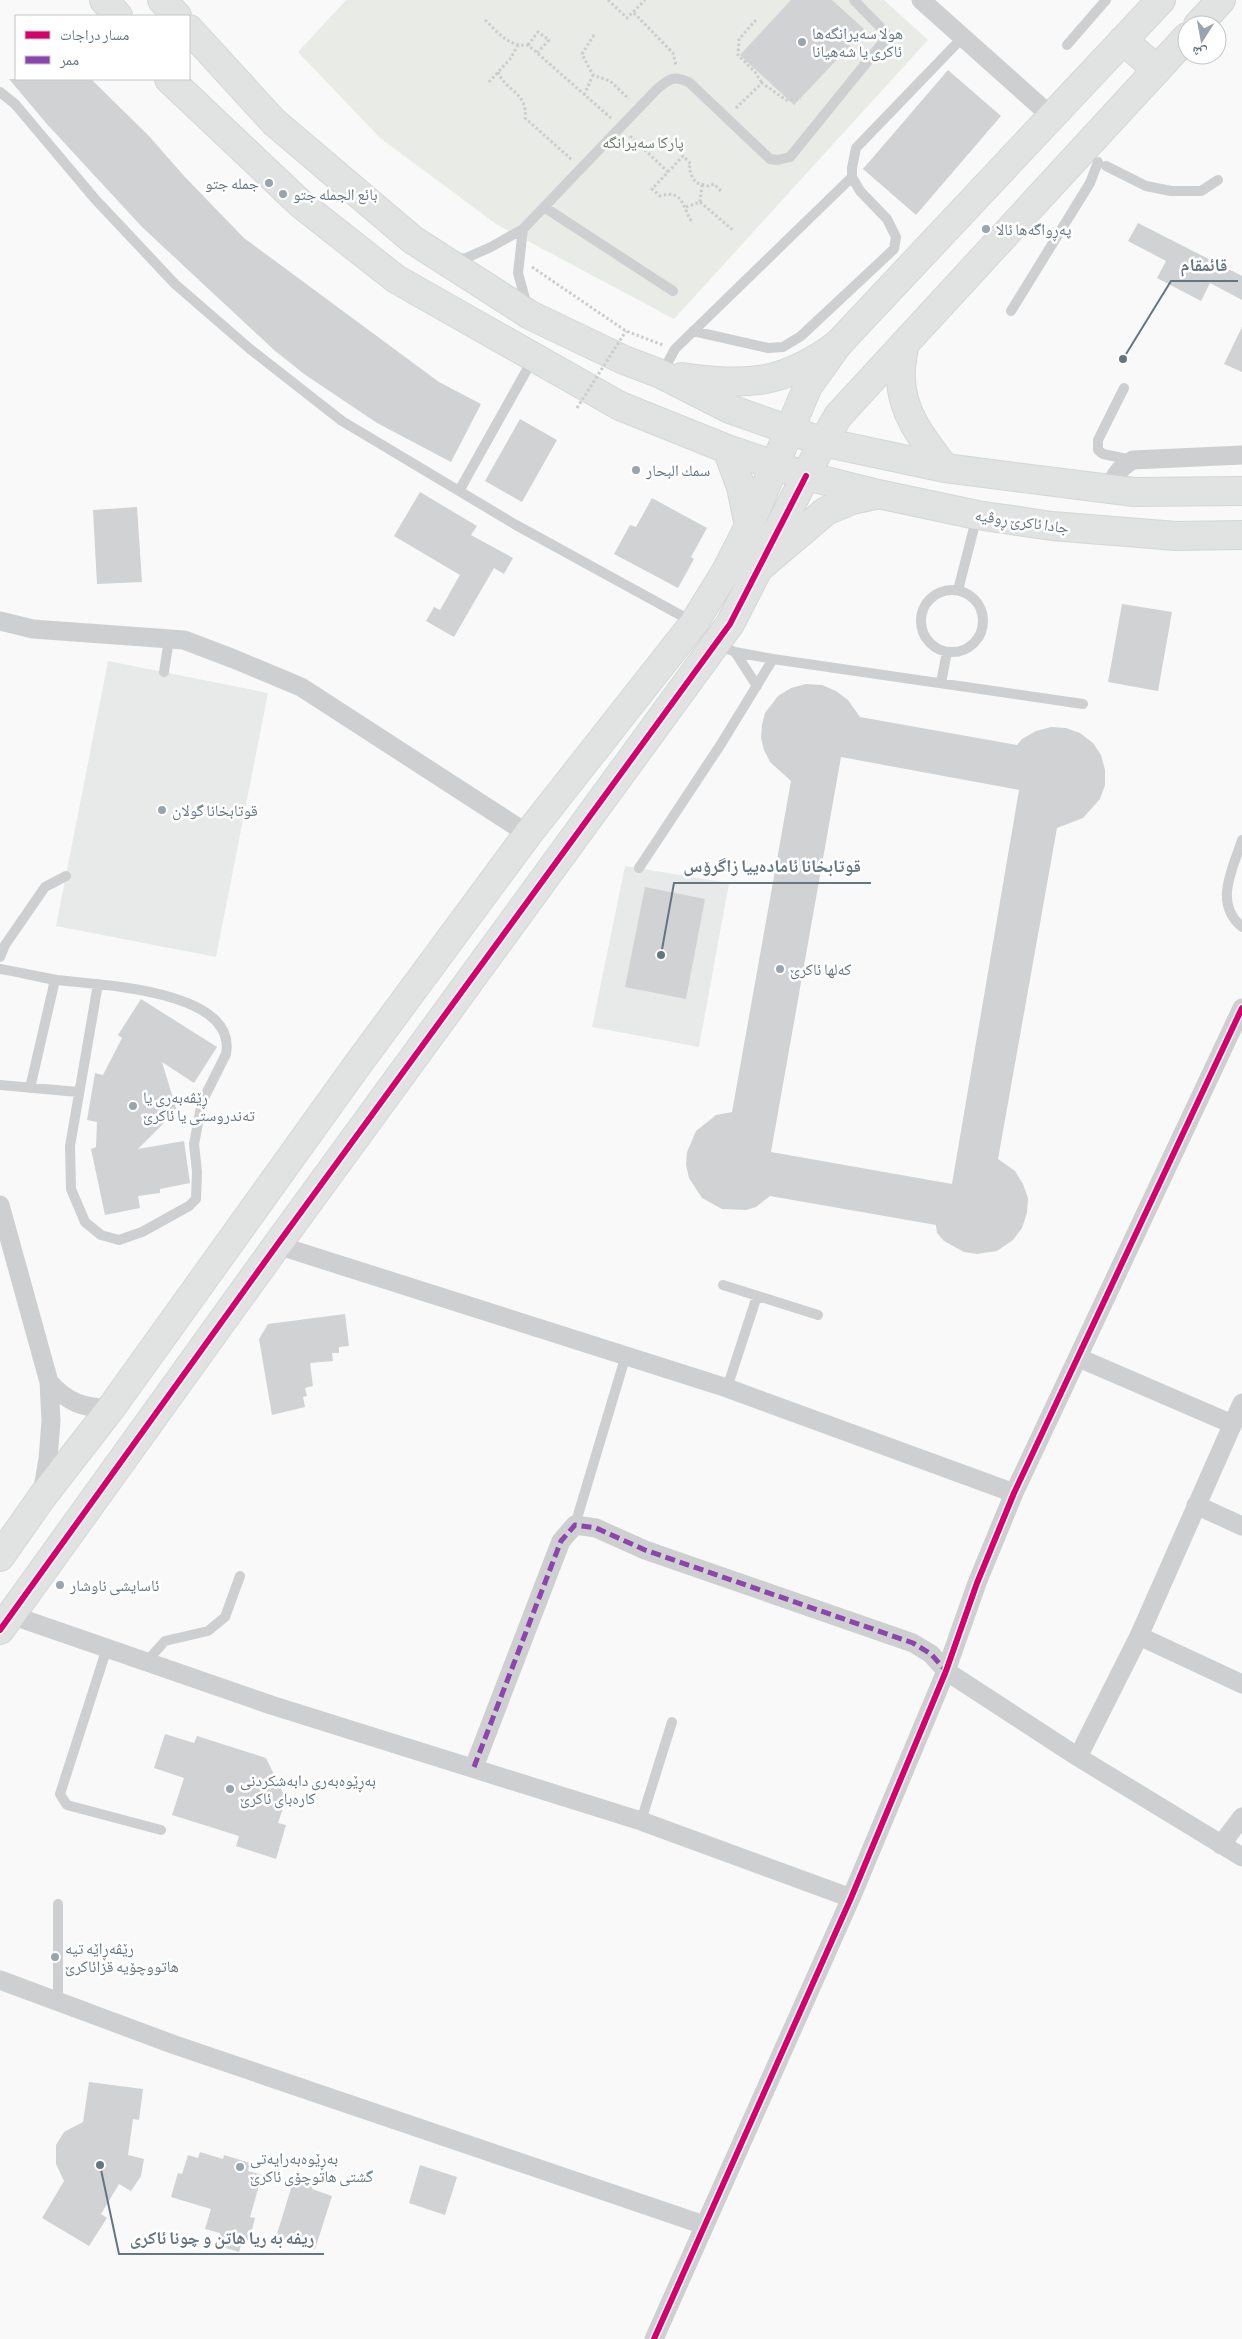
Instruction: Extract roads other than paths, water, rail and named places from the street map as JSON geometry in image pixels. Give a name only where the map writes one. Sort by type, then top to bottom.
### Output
[{"type":"main road","points":[[104,0],[117,15]]},
{"type":"main road","points":[[162,0],[176,15]]},
{"type":"main road","points":[[0,1557],[42,1497],[111,1408],[370,1047],[528,834],[694,623],[726,571],[749,526],[808,386],[838,344],[1050,116],[1161,0]]},
{"type":"main road","points":[[1207,15],[1221,0]]},
{"type":"main road","points":[[190,30],[274,122],[413,240],[530,314],[624,360],[661,374],[730,409],[823,442],[945,468],[1134,492],[1242,492]]},
{"type":"main road","points":[[1124,40],[1157,70]]},
{"type":"main road","points":[[6,1622],[404,1072],[726,648],[730,624],[838,416],[1177,48]]},
{"type":"main road","name":"جادا ئاکرێ ڕوڤیە","points":[[169,80],[302,206],[396,279],[620,406],[727,449],[806,476],[878,494],[977,515],[1052,526],[1157,534],[1242,535]]},
{"type":"main road","points":[[661,374],[727,383],[759,381],[797,370],[819,359],[838,344]]},
{"type":"main road","points":[[904,346],[900,379],[907,409],[918,432],[945,468]]},
{"type":"main road","points":[[727,449],[741,487],[749,526]]},
{"type":"main road","points":[[760,567],[826,511],[852,500],[878,494]]},
{"type":"main road","points":[[370,1047],[404,1072]]},
{"type":"street","points":[[921,0],[1050,116]]},
{"type":"street","points":[[1109,489],[1121,466],[1133,460],[1242,455]]},
{"type":"street","points":[[0,621],[33,629],[184,640],[301,687],[528,834]]},
{"type":"street","points":[[654,2339],[851,1898],[946,1671],[977,1583],[1014,1493],[1240,1018]]},
{"type":"street","points":[[0,1205],[49,1382],[51,1421],[42,1497]]},
{"type":"street","points":[[277,1246],[727,1388],[1014,1493]]},
{"type":"street","points":[[1079,1358],[1232,1424]]},
{"type":"street","points":[[49,1382],[61,1395],[76,1404],[93,1409],[111,1408]]},
{"type":"street","points":[[1078,1756],[1139,1636],[1242,1403]]},
{"type":"street","points":[[1196,1505],[1242,1526]]},
{"type":"street","points":[[474,1767],[561,1541],[575,1525],[596,1528],[645,1550],[913,1643],[931,1654],[946,1671],[1078,1756],[1242,1857]]},
{"type":"street","points":[[6,1622],[107,1648],[271,1705],[474,1767],[641,1821],[851,1898]]},
{"type":"street","points":[[1139,1636],[1242,1684]]},
{"type":"street","points":[[1222,1845],[1242,1816]]},
{"type":"street","points":[[0,1980],[176,2045],[704,2225]]},
{"type":"lane","points":[[447,262],[466,258],[523,229],[657,88],[670,78],[679,78],[690,83],[770,159],[778,160],[790,156],[884,41],[885,32],[854,0]]},
{"type":"lane","points":[[1068,45],[1106,0]]},
{"type":"lane","points":[[693,331],[768,348],[783,347],[801,336],[894,249],[896,237],[887,220],[860,191],[852,177],[856,148],[962,38]]},
{"type":"lane","points":[[0,92],[15,104],[95,198],[175,284],[250,350],[342,421],[516,525],[694,623]]},
{"type":"lane","points":[[1011,311],[1102,164],[1146,186],[1171,191],[1202,191],[1218,180]]},
{"type":"lane","points":[[661,374],[675,349],[852,177]]},
{"type":"lane","points":[[544,207],[673,292]]},
{"type":"lane","points":[[523,229],[518,273],[520,287],[530,314]]},
{"type":"lane","points":[[459,491],[534,357]]},
{"type":"lane","points":[[1124,388],[1098,440],[1098,450],[1103,454],[1133,460]]},
{"type":"lane","points":[[958,590],[977,515]]},
{"type":"lane","points":[[947,590],[958,590],[975,600],[984,617],[983,627],[974,644],[966,650],[947,652],[936,648],[928,641],[922,632],[921,621],[923,610],[928,601],[937,594],[947,590]]},
{"type":"lane","points":[[164,672],[169,639]]},
{"type":"lane","points":[[726,648],[773,659],[1083,704]]},
{"type":"lane","points":[[726,648],[757,686]]},
{"type":"lane","points":[[941,683],[947,652]]},
{"type":"lane","points":[[639,868],[721,744],[773,659]]},
{"type":"lane","points":[[1242,840],[1226,889],[1227,906],[1236,922],[1242,927]]},
{"type":"lane","points":[[0,957],[10,937],[45,887],[66,876]]},
{"type":"lane","points":[[0,970],[54,980],[98,984],[156,992],[184,1001],[210,1016],[225,1034],[226,1054],[202,1102],[194,1144],[196,1199],[189,1206],[142,1232],[120,1240],[101,1235],[85,1222],[70,1189],[70,1146],[98,984]]},
{"type":"lane","points":[[30,1088],[54,980]]},
{"type":"lane","points":[[0,1085],[78,1092]]},
{"type":"lane","points":[[723,1285],[818,1315]]},
{"type":"lane","points":[[727,1388],[757,1296]]},
{"type":"lane","points":[[575,1525],[626,1356]]},
{"type":"lane","points":[[146,1662],[165,1641],[208,1631],[225,1617],[240,1576]]},
{"type":"lane","points":[[107,1648],[60,1794],[67,1804],[161,1830]]},
{"type":"lane","points":[[641,1821],[672,1722]]},
{"type":"lane","points":[[58,1904],[58,2002]]},
{"type":"place","name":"هولا سەیرانگەها ئاکری یا شەهیانا","points":[[802,42]]},
{"type":"place","name":"جملە جتو","points":[[269,183]]},
{"type":"place","name":"بائع الجملە جتو","points":[[283,194]]},
{"type":"place","name":"پەڕواگەها ئالا","points":[[986,229]]},
{"type":"place","name":"قائمقام","points":[[1123,359]]},
{"type":"place","name":"سمك البحار","points":[[636,470]]},
{"type":"place","name":"قوتابخانا گولان","points":[[162,810]]},
{"type":"place","name":"قوتابخانا ئامادەییا زاگرۆس","points":[[661,955]]},
{"type":"place","name":"کەلها ئاکرێ","points":[[780,969]]},
{"type":"place","name":"ڕێڤەبەری یا تەندروستی یا ئاکرێ","points":[[133,1106]]},
{"type":"place","name":"ئاسايشى ناوشار","points":[[60,1585]]},
{"type":"place","name":"بەڕێوەبەری دابەشکردنی کارەبای ئاکرێ","points":[[230,1789]]},
{"type":"place","name":"رێڤەڕاێە تیە هاتووچۆیە قزائاکرێ","points":[[55,1957]]},
{"type":"place","name":"ريفه به ريا هاتن و چونا ئاكرى","points":[[100,2165]]},
{"type":"place","name":"بەڕێوەبەرایەتی گشتی هاتوچۆی ئاکرێ","points":[[240,2167]]},
{"type":"park label","name":"پارکا سەیرانگه","points":[[643,142]]}]
